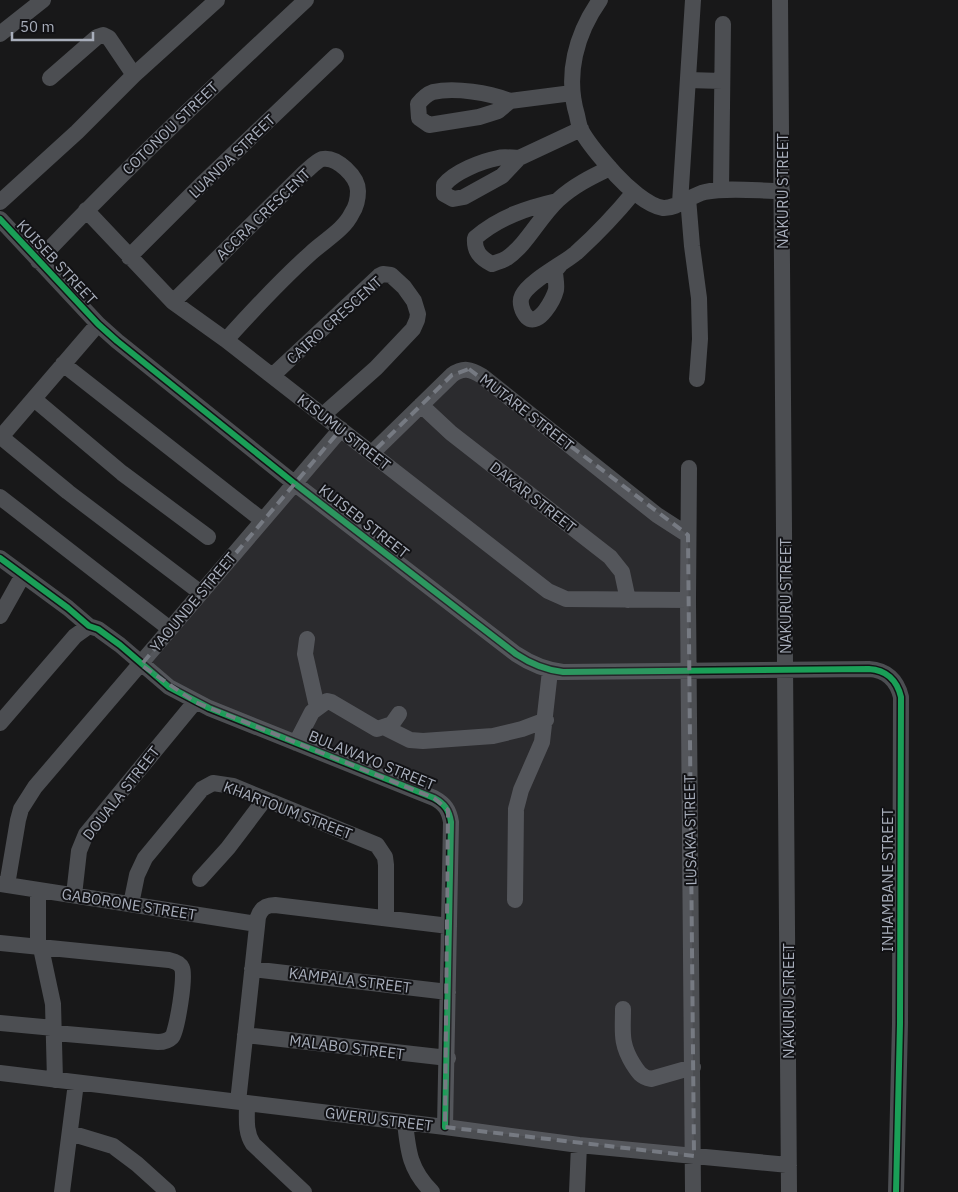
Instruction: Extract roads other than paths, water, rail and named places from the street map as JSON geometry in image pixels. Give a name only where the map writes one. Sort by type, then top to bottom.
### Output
[{"type":"street","points":[[0,34],[43,0]]},
{"type":"street","points":[[0,202],[77,132],[134,75],[217,0]]},
{"type":"street","name":"COTONOU STREET","points":[[38,260],[86,210],[306,0]]},
{"type":"street","points":[[600,0],[580,37],[573,62],[572,100],[581,129],[610,168],[634,192],[662,208],[670,207],[705,192],[721,190],[782,191]]},
{"type":"street","points":[[694,0],[688,80],[684,201],[699,298],[700,339],[697,379]]},
{"type":"street","name":"NAKURU STREET","points":[[780,0],[789,1192]]},
{"type":"street","points":[[721,190],[723,24]]},
{"type":"street","points":[[50,78],[97,37],[103,35],[109,38],[134,75]]},
{"type":"street","name":"LUANDA STREET","points":[[129,257],[204,182],[336,56]]},
{"type":"street","points":[[688,80],[722,81]]},
{"type":"street","points":[[510,101],[498,111],[479,117],[429,126],[419,118],[418,104],[432,92],[459,91],[493,95],[510,101],[572,93]]},
{"type":"street","points":[[519,158],[581,129]]},
{"type":"street","name":"ACCRA CRESCENT","points":[[173,302],[320,160],[331,158],[341,164],[352,176],[358,190],[355,209],[351,216],[333,236],[313,251],[265,297],[226,340]]},
{"type":"street","points":[[557,201],[512,214],[489,226],[475,238],[474,246],[479,255],[492,264],[506,259],[516,250],[539,220],[557,201],[571,189],[610,168]]},
{"type":"street","points":[[560,265],[591,238],[634,192]]},
{"type":"street","name":"KISUMU STREET","points":[[86,210],[173,302],[226,340],[556,596],[566,599],[688,600]]},
{"type":"street","name":"KUISEB STREET","points":[[0,219],[98,324],[117,341],[294,483],[516,654],[536,666],[563,672],[786,671]]},
{"type":"street","name":"CAIRO CRESCENT","points":[[272,376],[378,276],[383,274],[391,275],[404,287],[414,301],[418,314],[413,329],[376,368],[323,415]]},
{"type":"street","points":[[98,324],[1,437],[68,492],[201,593]]},
{"type":"street","points":[[63,364],[262,520]]},
{"type":"street","name":"MUTARE STREET","points":[[372,453],[458,371],[469,369],[657,515],[688,535]]},
{"type":"street","points":[[34,399],[122,473],[208,538]]},
{"type":"street","name":"DAKAR STREET","points":[[421,405],[438,423],[610,557],[622,572],[628,600]]},
{"type":"street","name":"YAOUNDE STREET","points":[[3,885],[14,832],[21,810],[28,797],[341,429]]},
{"type":"street","name":"LUSAKA STREET","points":[[689,468],[688,672],[693,1192]]},
{"type":"street","points":[[0,497],[170,630]]},
{"type":"street","name":"BULAWAYO STREET","points":[[0,558],[68,608],[89,626],[103,632],[169,687],[195,702],[434,798],[445,805],[451,822],[448,1058],[445,1127]]},
{"type":"street","points":[[0,616],[23,575]]},
{"type":"street","points":[[0,723],[75,636],[89,626]]},
{"type":"street","points":[[307,639],[305,654],[317,707]]},
{"type":"street","points":[[515,900],[516,809],[521,790],[542,742],[546,720],[550,670]]},
{"type":"street","name":"INHAMBANE STREET","points":[[786,671],[876,670],[888,675],[899,689],[901,697],[900,1024],[896,1192]]},
{"type":"street","points":[[296,743],[312,712],[327,701],[377,729],[386,728],[392,724],[399,714]]},
{"type":"street","name":"DOUALA STREET","points":[[74,895],[79,851],[86,834],[195,702]]},
{"type":"street","points":[[386,728],[410,740],[423,741],[493,736],[522,729],[546,720]]},
{"type":"street","name":"KHARTOUM STREET","points":[[130,904],[137,875],[145,858],[202,789],[213,783],[226,784],[377,844],[385,857],[387,871],[386,918]]},
{"type":"street","points":[[200,879],[228,848],[264,799]]},
{"type":"street","name":"GABORONE STREET","points":[[3,885],[257,924]]},
{"type":"street","points":[[38,891],[40,947],[54,1004],[54,1080]]},
{"type":"street","points":[[304,1192],[253,1144],[249,1137],[243,1103],[245,1035],[257,924],[262,909],[270,905],[449,926]]},
{"type":"street","points":[[0,943],[169,960],[178,963],[183,972],[174,1032],[166,1041],[158,1042],[55,1031],[0,1023]]},
{"type":"street","name":"KAMPALA STREET","points":[[252,969],[448,992]]},
{"type":"street","points":[[623,1009],[623,1043],[625,1052],[638,1073],[644,1078],[651,1079],[693,1067]]},
{"type":"street","name":"MALABO STREET","points":[[245,1035],[448,1058]]},
{"type":"street","name":"GWERU STREET","points":[[0,1073],[579,1145],[789,1165]]},
{"type":"street","points":[[62,1192],[76,1083]]},
{"type":"street","points":[[405,1122],[413,1167],[432,1192]]},
{"type":"street","points":[[70,1133],[113,1146],[137,1164],[168,1192]]},
{"type":"street","points":[[577,1192],[579,1145]]}]
